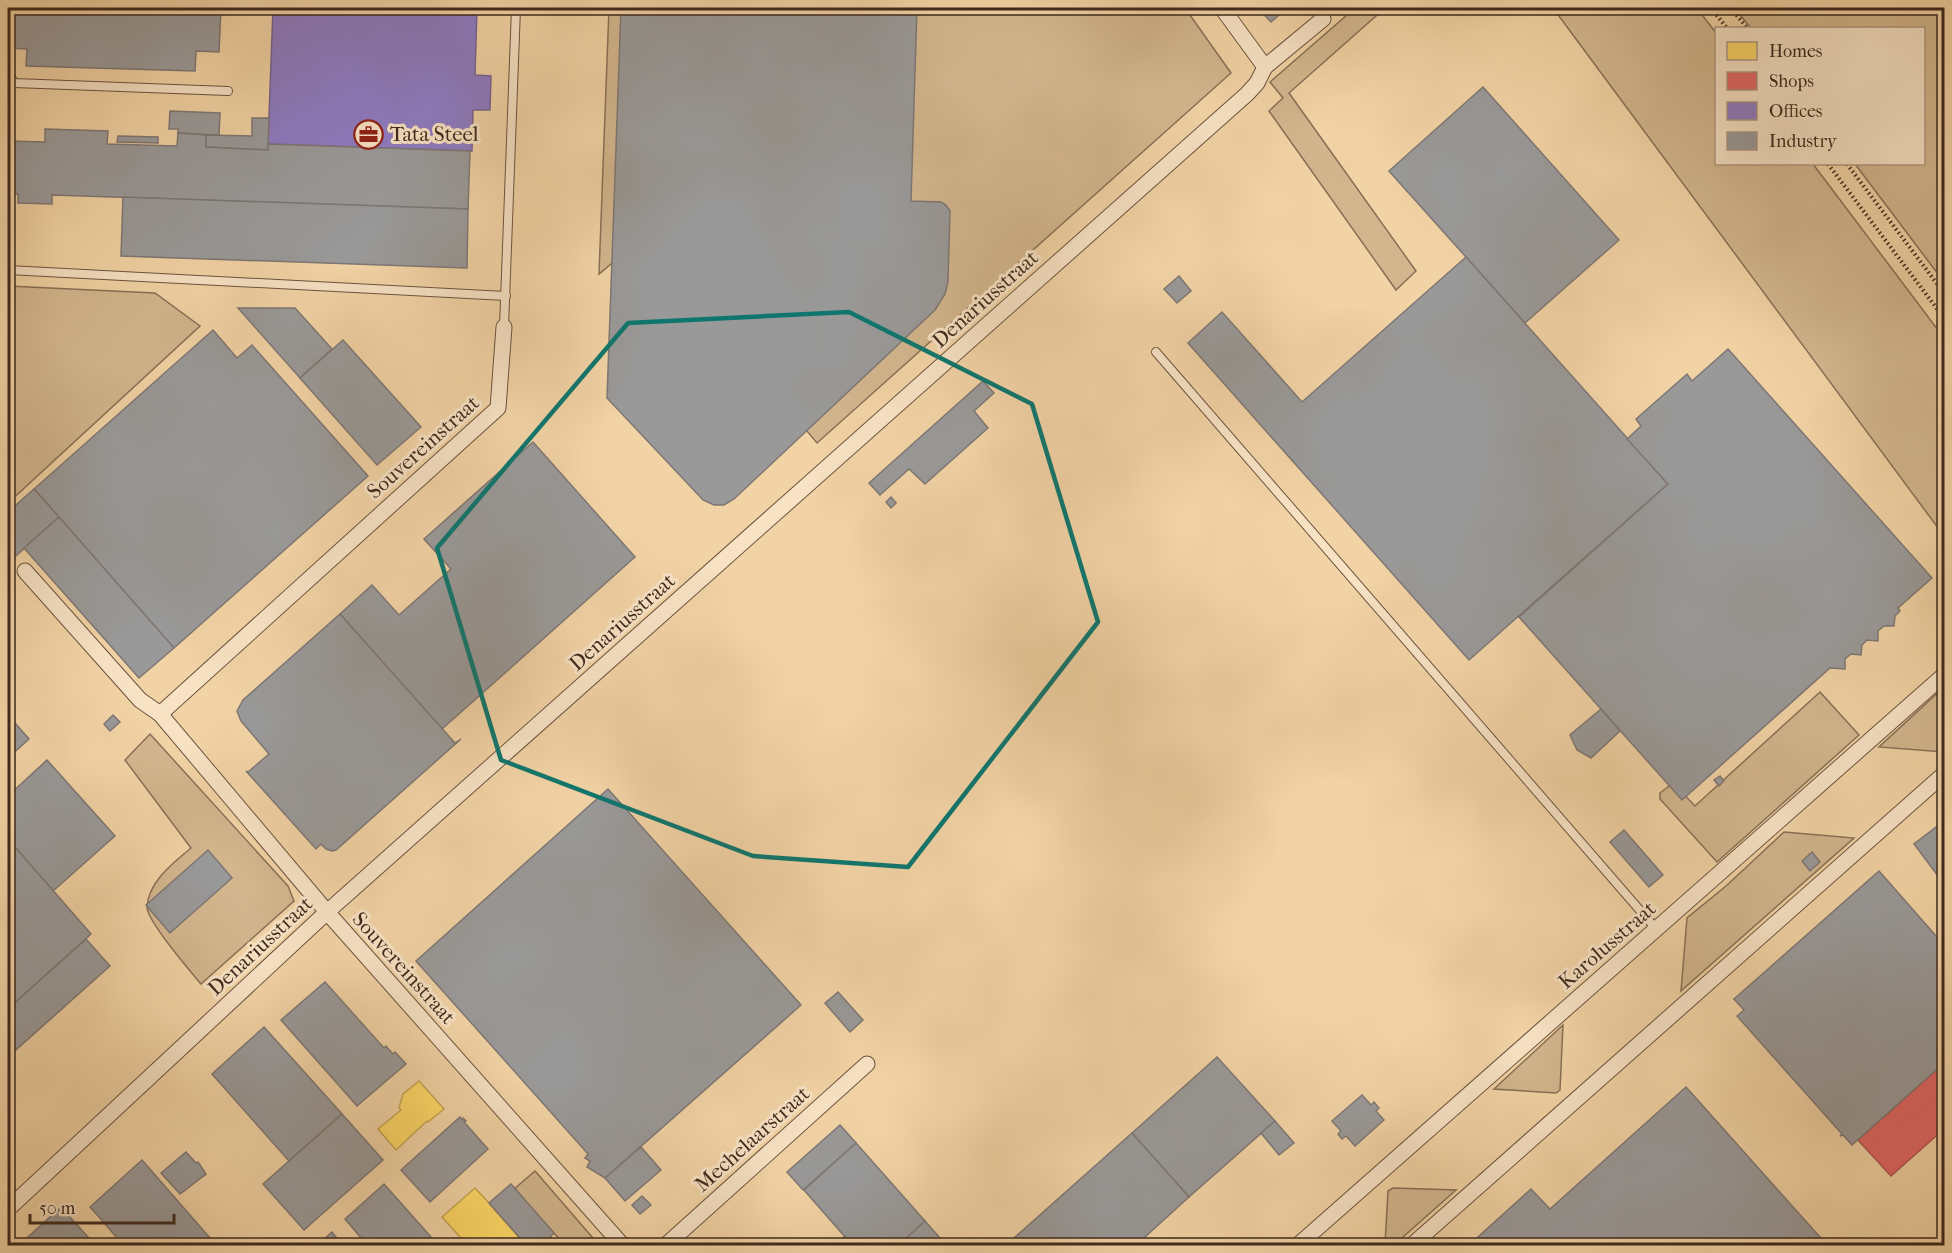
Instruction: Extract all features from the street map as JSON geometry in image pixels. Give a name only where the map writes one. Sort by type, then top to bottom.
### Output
[{"type":"street","points":[[1222,8],[1265,67]]},
{"type":"street","name":"Denariusstraat","points":[[8,1209],[327,912],[1246,94],[1257,83],[1265,67],[1323,19]]},
{"type":"street","name":"Souvereinstraat","points":[[160,714],[498,408],[504,327]]},
{"type":"street","name":"Souvereinstraat","points":[[25,571],[140,700],[160,714],[327,912],[623,1245]]},
{"type":"street","name":"Karolusstraat","points":[[1298,1245],[1944,675]]},
{"type":"street","points":[[1411,1245],[1944,774]]},
{"type":"street","name":"Mechelaarstraat","points":[[665,1245],[867,1064]]},
{"type":"lane","name":"Souvereinstraat","points":[[504,327],[516,8]]},
{"type":"lane","points":[[8,72],[14,83],[228,91]]},
{"type":"lane","points":[[8,270],[506,296]]},
{"type":"lane","points":[[1156,352],[1657,930]]},
{"type":"path","points":[[1711,8],[1726,27]]},
{"type":"path","points":[[1731,8],[1746,27]]},
{"type":"path","points":[[1829,165],[1944,318]]},
{"type":"path","points":[[1849,165],[1944,293]]},
{"type":"highlighted area","points":[[849,312],[1032,404],[1098,622],[908,867],[753,856],[501,760],[437,548],[628,323]]},
{"type":"shaded area","points":[[609,8],[1185,8],[1231,73],[817,443],[643,237],[599,274]]},
{"type":"shaded area","points":[[1355,8],[1385,8],[1289,93],[1416,271],[1396,290],[1269,111],[1283,98],[1270,82]]},
{"type":"shaded area","points":[[1553,8],[1697,8],[1715,32],[1715,165],[1814,165],[1944,338],[1944,536]]},
{"type":"shaded area","points":[[1734,8],[1944,8],[1944,282],[1856,165],[1925,165],[1925,27],[1750,27]]},
{"type":"shaded area","points":[[8,286],[155,293],[200,326],[8,503]]},
{"type":"shaded area","points":[[1944,687],[1944,752],[1879,747]]},
{"type":"shaded area","points":[[1820,692],[1859,735],[1717,862],[1660,799],[1660,793],[1673,783],[1695,806]]},
{"type":"shaded area","points":[[150,734],[288,886],[294,901],[201,984],[161,934],[147,907],[148,898],[157,881],[191,848],[125,760]]},
{"type":"shaded area","points":[[1784,832],[1854,838],[1681,991],[1687,918],[1726,886]]},
{"type":"shaded area","points":[[1563,1025],[1560,1090],[1556,1093],[1494,1089]]},
{"type":"shaded area","points":[[535,1171],[599,1245],[565,1245],[513,1190]]},
{"type":"shaded area","points":[[1393,1188],[1456,1190],[1394,1245],[1385,1245],[1388,1191]]},
{"type":"building: Homes","points":[[419,1081],[444,1109],[427,1121],[396,1150],[378,1129],[401,1110],[399,1108],[403,1094]]},
{"type":"building: Homes","points":[[475,1188],[527,1246],[468,1246],[442,1217]]},
{"type":"building: Homes","points":[[551,1237],[559,1246],[541,1246]]},
{"type":"building: Shops","points":[[1944,1063],[1944,1129],[1891,1176],[1858,1140]]},
{"type":"building: Offices","points":[[273,8],[477,8],[475,75],[491,76],[490,110],[473,110],[472,151],[268,144]]},
{"type":"building: Industry","points":[[8,8],[221,8],[219,52],[196,51],[195,71],[26,66],[27,49],[8,48]]},
{"type":"building: Industry","points":[[621,8],[917,8],[911,201],[941,202],[950,211],[948,282],[945,294],[935,310],[734,499],[724,505],[714,505],[703,500],[607,398]]},
{"type":"building: Industry","points":[[1258,8],[1287,8],[1271,22]]},
{"type":"building: Industry","points":[[1483,87],[1619,240],[1525,323],[1389,171]]},
{"type":"building: Industry","points":[[170,111],[220,113],[219,135],[178,133],[178,129],[169,129]]},
{"type":"building: Industry","points":[[252,118],[269,118],[268,150],[206,147],[206,135],[252,136]]},
{"type":"building: Industry","points":[[45,129],[108,131],[107,144],[177,146],[178,133],[206,135],[206,147],[268,150],[268,144],[470,151],[468,209],[52,195],[52,204],[18,203],[18,194],[8,193],[8,141],[45,142]]},
{"type":"building: Industry","points":[[118,136],[158,137],[158,143],[117,142]]},
{"type":"building: Industry","points":[[123,197],[468,209],[467,268],[121,256]]},
{"type":"building: Industry","points":[[1466,257],[1668,484],[1469,660],[1188,343],[1222,312],[1302,402]]},
{"type":"building: Industry","points":[[1179,276],[1191,291],[1177,303],[1164,289]]},
{"type":"building: Industry","points":[[238,308],[295,308],[332,349],[300,378]]},
{"type":"building: Industry","points":[[213,330],[237,358],[252,345],[368,476],[174,648],[34,489]]},
{"type":"building: Industry","points":[[343,340],[421,427],[377,465],[300,378]]},
{"type":"building: Industry","points":[[1728,349],[1932,578],[1898,608],[1900,611],[1895,616],[1894,626],[1884,626],[1878,631],[1878,641],[1867,640],[1862,645],[1861,655],[1851,654],[1845,659],[1845,669],[1830,668],[1682,800],[1519,617],[1668,484],[1627,439],[1641,426],[1636,419],[1687,374],[1692,381]]},
{"type":"building: Industry","points":[[983,381],[994,393],[974,411],[988,428],[925,484],[909,469],[880,495],[869,483]]},
{"type":"building: Industry","points":[[533,442],[635,557],[442,729],[340,614],[372,585],[399,615],[451,569],[424,539]]},
{"type":"building: Industry","points":[[34,489],[59,517],[8,563],[8,512]]},
{"type":"building: Industry","points":[[891,497],[896,503],[891,508],[886,502]]},
{"type":"building: Industry","points":[[59,517],[174,648],[139,678],[24,548]]},
{"type":"building: Industry","points":[[340,614],[455,743],[461,739],[336,850],[332,851],[321,844],[316,849],[246,771],[248,772],[269,754],[241,721],[237,711],[243,700]]},
{"type":"building: Industry","points":[[1601,709],[1620,731],[1591,758],[1577,750],[1570,735]]},
{"type":"building: Industry","points":[[8,715],[29,739],[8,758]]},
{"type":"building: Industry","points":[[113,715],[120,722],[110,731],[104,724]]},
{"type":"building: Industry","points":[[47,760],[115,836],[53,891],[8,839],[8,796]]},
{"type":"building: Industry","points":[[1720,776],[1724,781],[1719,786],[1714,780]]},
{"type":"building: Industry","points":[[608,789],[801,1005],[605,1178],[587,1167],[590,1161],[585,1158],[588,1154],[416,961]]},
{"type":"building: Industry","points":[[1944,821],[1944,884],[1914,844]]},
{"type":"building: Industry","points":[[1624,830],[1663,875],[1649,887],[1610,842]]},
{"type":"building: Industry","points":[[8,839],[91,934],[8,1009]]},
{"type":"building: Industry","points":[[208,850],[232,878],[170,933],[146,905]]},
{"type":"building: Industry","points":[[1812,852],[1820,862],[1810,871],[1802,861]]},
{"type":"building: Industry","points":[[1879,871],[1944,945],[1944,1063],[1852,1145],[1843,1135],[1840,1136],[1842,1134],[1737,1016],[1744,1010],[1734,999]]},
{"type":"building: Industry","points":[[86,939],[110,966],[8,1057],[8,1009]]},
{"type":"building: Industry","points":[[325,982],[384,1048],[386,1046],[393,1054],[395,1052],[406,1064],[357,1106],[281,1020]]},
{"type":"building: Industry","points":[[838,992],[863,1020],[850,1032],[825,1003]]},
{"type":"building: Industry","points":[[264,1027],[342,1114],[289,1161],[212,1074]]},
{"type":"building: Industry","points":[[1217,1057],[1275,1121],[1189,1197],[1132,1133]]},
{"type":"building: Industry","points":[[1686,1087],[1828,1246],[1468,1246],[1531,1189],[1550,1209]]},
{"type":"building: Industry","points":[[1362,1095],[1371,1105],[1374,1102],[1379,1108],[1376,1111],[1384,1120],[1355,1146],[1346,1136],[1342,1139],[1338,1134],[1341,1131],[1332,1121]]},
{"type":"building: Industry","points":[[342,1114],[383,1160],[304,1230],[263,1184]]},
{"type":"building: Industry","points":[[460,1117],[466,1121],[464,1122],[488,1149],[430,1202],[401,1170]]},
{"type":"building: Industry","points":[[1275,1121],[1294,1143],[1279,1155],[1261,1133]]},
{"type":"building: Industry","points":[[840,1125],[856,1143],[803,1190],[787,1172]]},
{"type":"building: Industry","points":[[1132,1133],[1189,1197],[1135,1246],[1005,1246]]},
{"type":"building: Industry","points":[[856,1143],[925,1221],[898,1246],[853,1246],[804,1190]]},
{"type":"building: Industry","points":[[641,1147],[661,1170],[625,1201],[605,1178]]},
{"type":"building: Industry","points":[[186,1152],[196,1163],[198,1162],[206,1174],[180,1194],[161,1173]]},
{"type":"building: Industry","points":[[142,1160],[217,1246],[124,1246],[90,1207]]},
{"type":"building: Industry","points":[[384,1184],[439,1246],[368,1246],[345,1219]]},
{"type":"building: Industry","points":[[511,1184],[554,1233],[541,1246],[527,1246],[489,1203]]},
{"type":"building: Industry","points":[[642,1196],[651,1205],[640,1214],[632,1205]]},
{"type":"building: Industry","points":[[61,1207],[96,1246],[18,1246]]},
{"type":"building: Industry","points":[[925,1221],[947,1246],[898,1246]]},
{"type":"building: Industry","points":[[332,1232],[343,1246],[316,1246]]},
{"type":"building: Industry","points":[[845,1236],[853,1246],[834,1246]]},
{"type":"place","name":"Tata Steel","points":[[369,134]]}]
